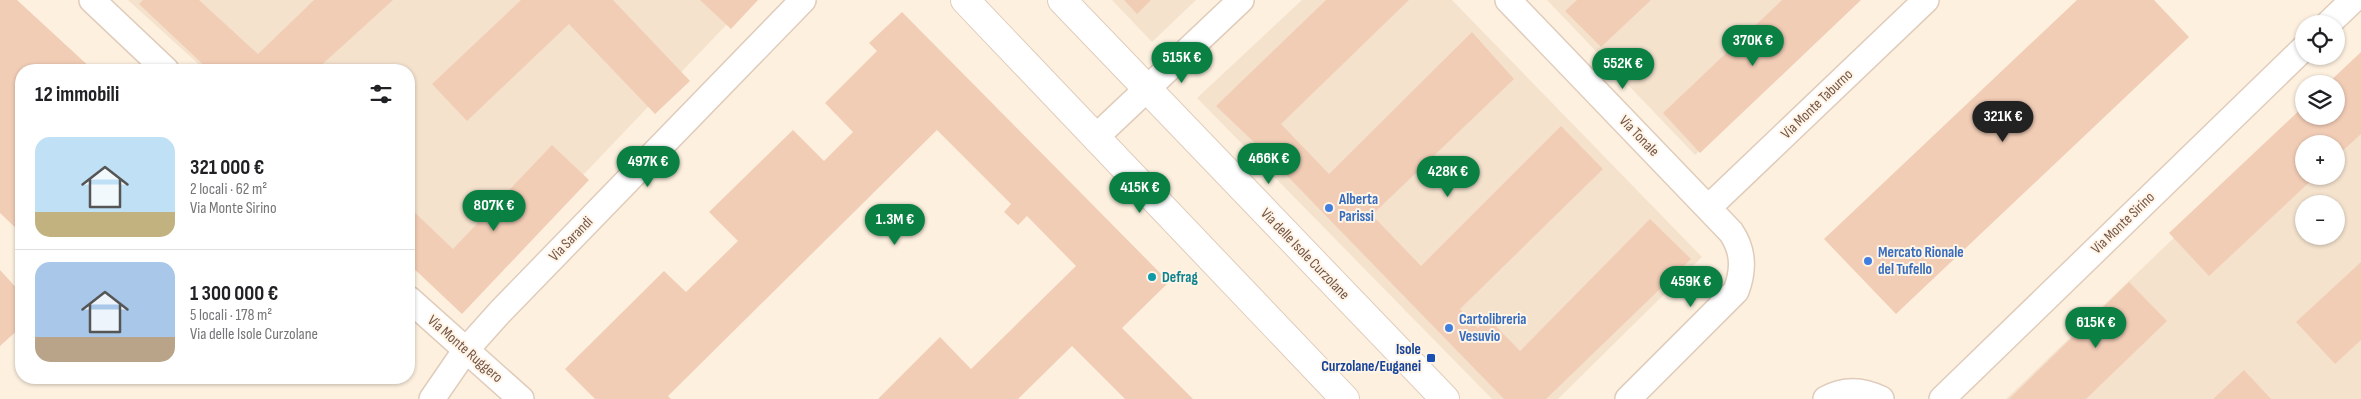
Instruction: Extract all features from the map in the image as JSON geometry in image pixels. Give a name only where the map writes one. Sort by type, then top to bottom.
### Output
[{"type":"street","points":[[92,0],[160,64]]},
{"type":"street","name":"Via Sarandi","points":[[432,399],[465,351],[500,312],[803,0]]},
{"type":"street","points":[[965,0],[1345,399]]},
{"type":"street","name":"Via delle Isole Curzolane","points":[[1062,0],[1445,399]]},
{"type":"street","points":[[1096,137],[1241,0]]},
{"type":"street","name":"Via Tonale","points":[[1508,0],[1731,232],[1740,249],[1741,269],[1736,291],[1628,399]]},
{"type":"street","name":"Via Monte Taburno","points":[[1708,208],[1926,0]]},
{"type":"street","points":[[2337,15],[2353,0]]},
{"type":"street","name":"Via Monte Sirino","points":[[1942,399],[2295,57]]},
{"type":"street","name":"Via Monte Ruggero","points":[[415,305],[521,399]]},
{"type":"street","points":[[1826,399],[1851,392],[1873,395],[1881,399]]},
{"type":"shaded area","points":[[128,0],[750,0],[460,304],[415,263],[415,64],[198,64]]},
{"type":"shaded area","points":[[1112,0],[1196,0],[1152,42]]},
{"type":"shaded area","points":[[1302,0],[1452,0],[1702,257],[1558,399],[1492,399],[1197,98]]},
{"type":"shaded area","points":[[1547,0],[1859,0],[1695,155]]},
{"type":"shaded area","points":[[2361,58],[2361,399],[2006,399],[2295,122],[2295,125],[2345,125],[2345,95]]},
{"type":"building","points":[[0,0],[17,0],[86,64],[15,64],[15,227],[0,213]]},
{"type":"building","points":[[143,0],[199,0],[258,54],[314,0],[393,0],[323,64],[203,64],[139,4]]},
{"type":"building","points":[[521,0],[613,0],[690,81],[655,114],[569,24],[467,121],[432,84]]},
{"type":"building","points":[[700,0],[758,0],[731,29]]},
{"type":"building","points":[[1124,0],[1151,0],[1137,14]]},
{"type":"building","points":[[1326,0],[1409,0],[1281,124],[1329,174],[1472,32],[1514,79],[1372,215],[1421,266],[1561,126],[1603,169],[1460,309],[1478,328],[1488,318],[1520,351],[1650,219],[1691,259],[1546,399],[1504,399],[1258,146],[1216,106]]},
{"type":"building","points":[[1577,0],[1651,0],[1601,47],[1565,11]]},
{"type":"building","points":[[1782,0],[1861,0],[1700,153],[1663,113]]},
{"type":"building","points":[[2077,0],[2154,0],[2189,37],[1896,314],[1824,239]]},
{"type":"building","points":[[902,12],[1169,282],[1122,328],[1193,399],[1125,399],[1072,346],[1018,399],[878,399],[940,337],[971,369],[1076,266],[1027,216],[1018,225],[1004,212],[1011,204],[937,130],[668,396],[671,399],[595,399],[565,369],[664,271],[686,292],[738,241],[709,212],[793,130],[824,161],[853,132],[825,103],[877,51],[869,43]]},
{"type":"building","points":[[2361,52],[2361,134],[2345,149],[2345,135],[2295,135],[2295,185],[2306,185],[2209,276],[2169,233],[2295,114],[2295,125],[2345,125],[2345,75],[2337,75]]},
{"type":"building","points":[[552,145],[589,180],[462,314],[415,270],[415,213],[453,249]]},
{"type":"building","points":[[2361,262],[2361,340],[2335,364],[2296,322]]},
{"type":"building","points":[[0,270],[15,286],[15,332],[0,346]]},
{"type":"building","points":[[2129,282],[2167,321],[2086,399],[2009,399]]},
{"type":"building","points":[[2244,370],[2271,399],[2213,399]]},
{"type":"place","name":"Alberta Parissi","points":[[1329,208]]},
{"type":"place","name":"Mercato Rionale del Tufello","points":[[1868,261]]},
{"type":"place","name":"Defrag","points":[[1152,277]]},
{"type":"place","name":"Cartolibreria Vesuvio","points":[[1449,328]]},
{"type":"place","name":"Isole Curzolane/Euganei","points":[[1431,358]]}]
